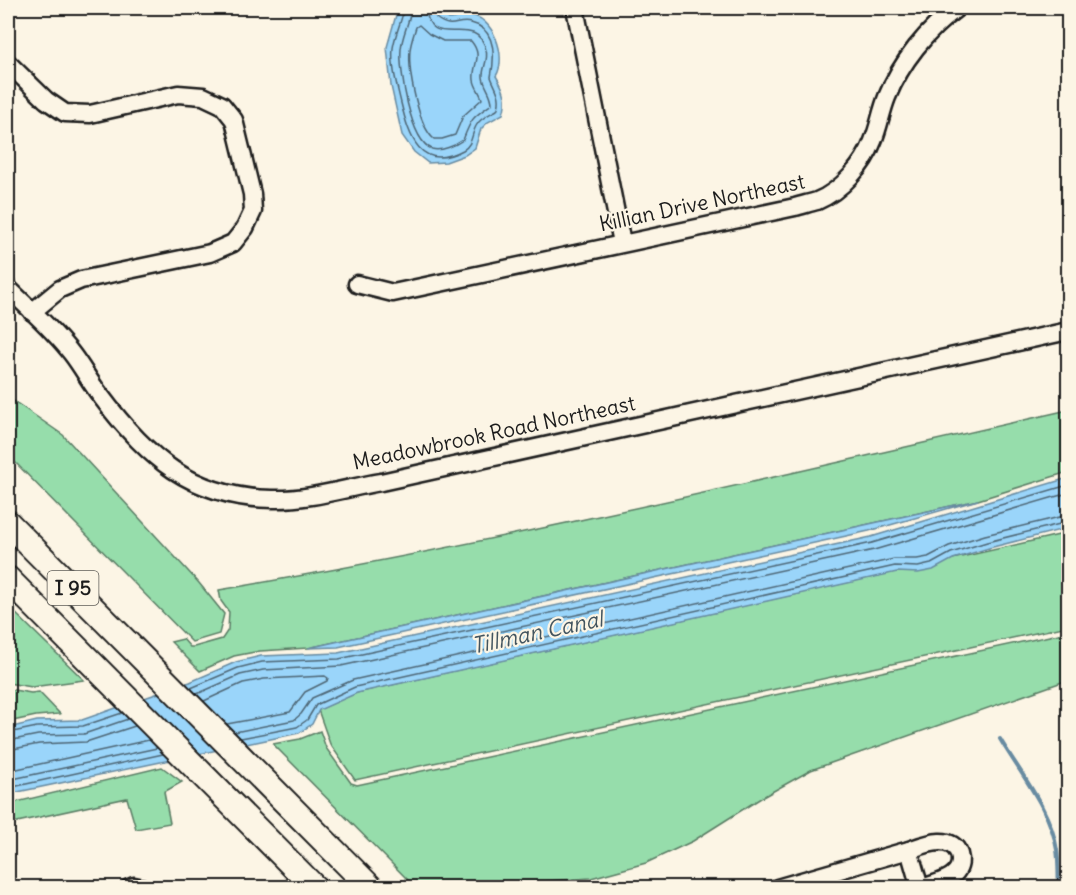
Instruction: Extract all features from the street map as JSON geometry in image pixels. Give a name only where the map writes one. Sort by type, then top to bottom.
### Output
[{"type":"highway","name":"I 95","points":[[8,523],[371,888]]},
{"type":"highway","name":"I 95","points":[[8,579],[315,888]]},
{"type":"street","points":[[575,8],[622,243]]},
{"type":"street","name":"Killian Drive Northeast","points":[[357,284],[393,293],[819,200],[844,184],[870,147],[887,97],[900,71],[929,33],[957,8]]},
{"type":"street","points":[[8,63],[46,100],[65,113],[90,114],[178,94],[203,96],[222,105],[234,120],[252,194],[252,211],[245,228],[233,243],[210,254],[81,280],[60,289],[32,312]]},
{"type":"street","name":"Meadowbrook Road Northeast","points":[[8,288],[70,352],[101,397],[150,453],[181,476],[209,489],[236,496],[274,500],[381,482],[1068,331]]},
{"type":"street","points":[[777,888],[909,849],[936,842],[954,847],[961,862],[956,872],[941,881],[921,888],[909,849]]},
{"type":"street","points":[[129,888],[134,886],[143,888]]},
{"type":"green space","points":[[8,397],[63,435],[199,583],[224,614],[219,634],[192,642],[8,455]]},
{"type":"green space","points":[[1068,410],[1068,472],[978,500],[308,648],[260,651],[234,656],[200,671],[171,642],[183,639],[190,647],[194,647],[222,639],[228,630],[229,612],[221,601],[219,590],[539,529]]},
{"type":"green space","points":[[1068,533],[1068,626],[355,780],[330,744],[318,710],[356,693]]},
{"type":"green space","points":[[8,606],[84,680],[32,687],[8,683]]},
{"type":"green space","points":[[1068,632],[1068,680],[811,770],[693,841],[646,863],[591,878],[548,881],[529,887],[415,887],[273,744],[300,739],[320,731],[326,748],[351,783],[357,785]]},
{"type":"green space","points":[[8,689],[39,692],[60,714],[8,722]]},
{"type":"green space","points":[[162,767],[182,782],[164,792],[170,823],[136,829],[127,798],[8,824],[8,804]]},
{"type":"water","points":[[398,8],[439,8],[441,14],[449,19],[468,15],[477,17],[485,22],[496,38],[500,58],[496,76],[504,94],[503,114],[488,122],[481,129],[475,148],[465,155],[446,162],[428,163],[414,152],[402,135],[391,86],[387,47]]},
{"type":"water","name":"Tillman Canal","points":[[1068,478],[1068,528],[953,559],[933,570],[918,573],[897,572],[357,693],[319,710],[312,724],[299,733],[8,794],[8,728],[37,721],[82,720],[190,682],[236,662],[261,656],[338,653],[871,537]]},
{"type":"water","points":[[978,500],[869,531],[338,647],[308,648]]},
{"type":"waterway","points":[[1000,739],[1042,806],[1054,835],[1059,888]]}]
